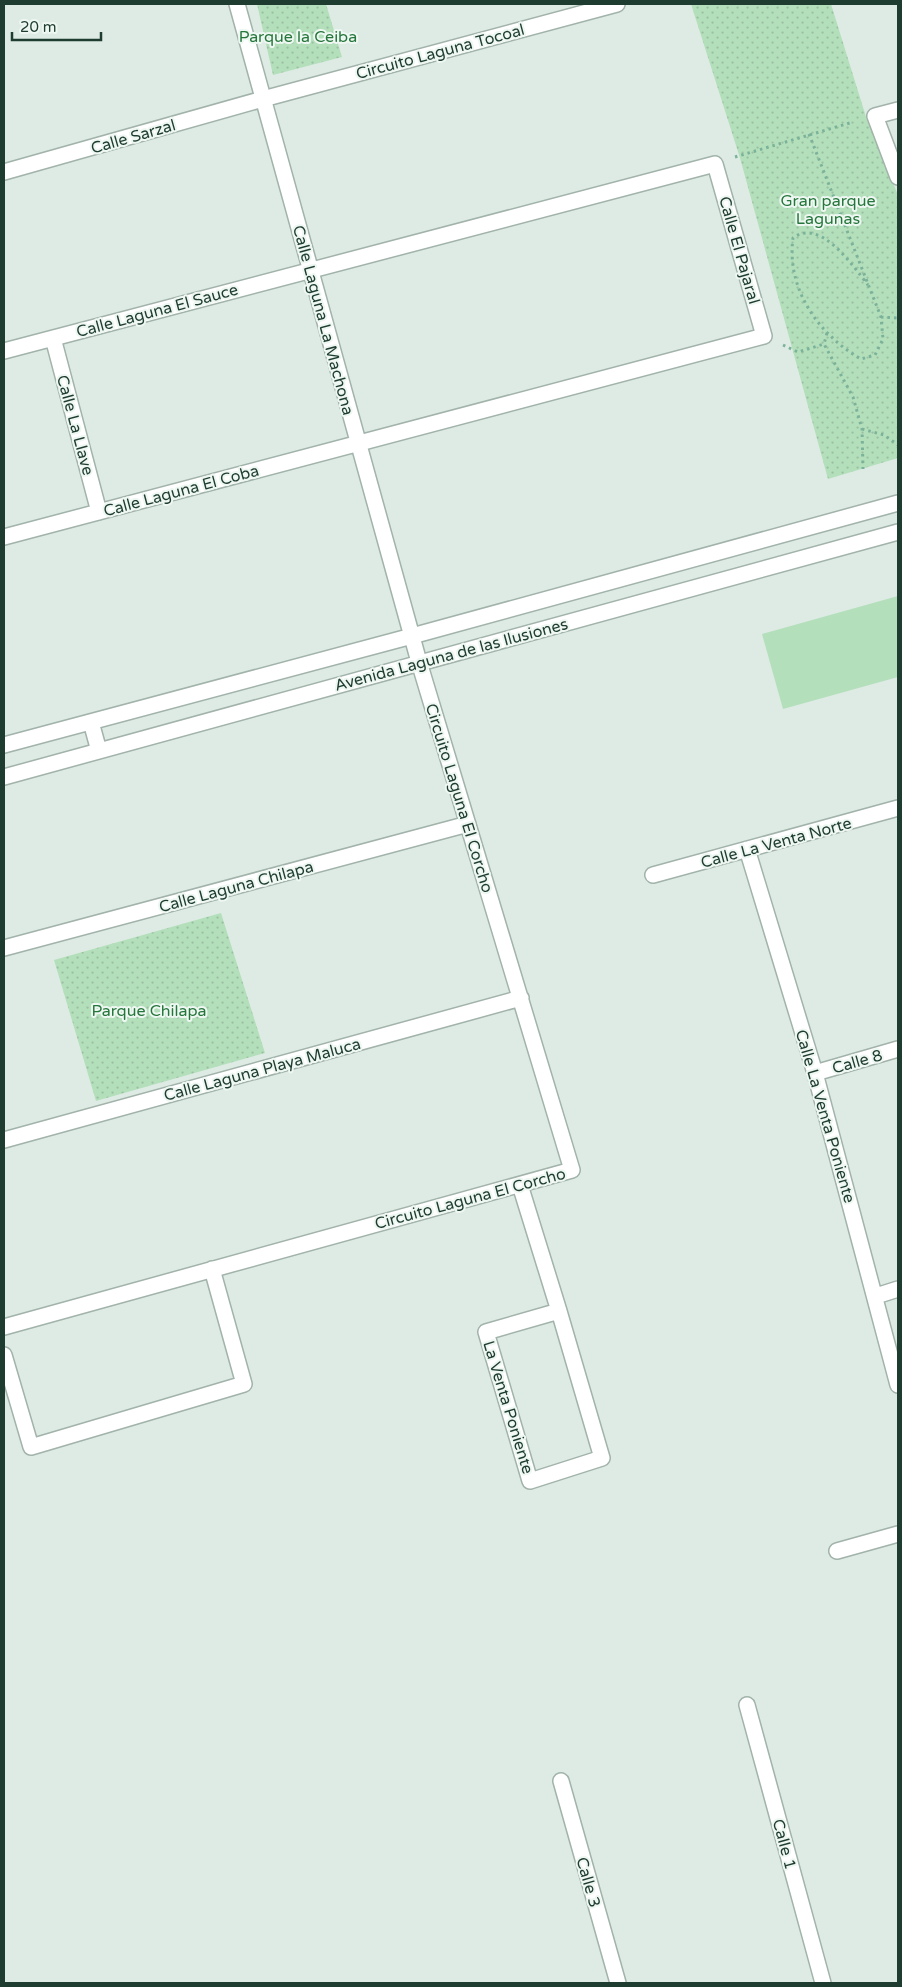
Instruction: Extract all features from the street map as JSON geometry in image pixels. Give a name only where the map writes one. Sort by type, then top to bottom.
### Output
[{"type":"street","name":"Calle Laguna La Machona","points":[[237,4],[412,636]]},
{"type":"street","name":"Circuito Laguna Tocoal","points":[[263,99],[617,4]]},
{"type":"street","name":"Calle Sarzal","points":[[4,172],[263,99]]},
{"type":"street","points":[[898,110],[875,116],[898,177]]},
{"type":"street","points":[[311,270],[715,164]]},
{"type":"street","name":"Calle El Pajaral","points":[[715,164],[764,336]]},
{"type":"street","name":"Calle Laguna El Sauce","points":[[4,351],[311,270]]},
{"type":"street","points":[[359,444],[764,336]]},
{"type":"street","name":"Calle La Llave","points":[[53,338],[99,512]]},
{"type":"street","name":"Calle Laguna El Coba","points":[[4,537],[359,444]]},
{"type":"street","name":"Avenida Laguna de las Ilusiones","points":[[4,745],[898,503]]},
{"type":"street","name":"Avenida Laguna de las Ilusiones","points":[[4,777],[898,532]]},
{"type":"street","name":"Circuito Laguna El Corcho","points":[[4,1327],[572,1170],[412,636]]},
{"type":"street","points":[[91,722],[99,751]]},
{"type":"street","name":"Calle La Venta Norte","points":[[653,875],[898,808]]},
{"type":"street","name":"Calle Laguna Chilapa","points":[[4,948],[468,824]]},
{"type":"street","name":"Calle La Venta Poniente","points":[[747,849],[815,1073],[876,1296],[898,1385]]},
{"type":"street","name":"Calle Laguna Playa Maluca","points":[[4,1140],[521,998]]},
{"type":"street","name":"Calle 8","points":[[815,1073],[898,1049]]},
{"type":"street","name":"La Venta Poniente","points":[[520,1185],[559,1311],[602,1458],[530,1481],[486,1332],[559,1311]]},
{"type":"street","points":[[4,1355],[31,1447],[244,1384],[212,1269]]},
{"type":"street","points":[[876,1296],[898,1289]]},
{"type":"street","points":[[837,1551],[898,1534]]},
{"type":"street","name":"Calle 1","points":[[747,1705],[823,1983]]},
{"type":"street","name":"Calle 3","points":[[561,1781],[618,1983]]},
{"type":"path","points":[[715,164],[809,134],[875,116]]},
{"type":"path","points":[[809,134],[881,317],[882,340],[876,355],[862,359],[846,350],[811,316],[796,283],[791,252],[792,238],[801,232],[811,233],[825,239],[841,252],[868,286]]},
{"type":"path","points":[[881,317],[898,318]]},
{"type":"path","points":[[827,333],[824,344],[853,397],[862,429],[863,469]]},
{"type":"path","points":[[764,336],[798,352],[824,344]]},
{"type":"path","points":[[862,429],[884,435],[898,445]]},
{"type":"green space","name":"Parque la Ceiba","points":[[257,4],[326,4],[342,57],[273,75]]},
{"type":"green space","name":"Gran parque Lagunas","points":[[691,4],[831,4],[867,120],[898,195],[898,458],[828,479],[740,158]]},
{"type":"green space","points":[[898,596],[898,677],[783,709],[762,634]]},
{"type":"green space","name":"Parque Chilapa","points":[[221,913],[265,1053],[96,1101],[54,960]]}]
